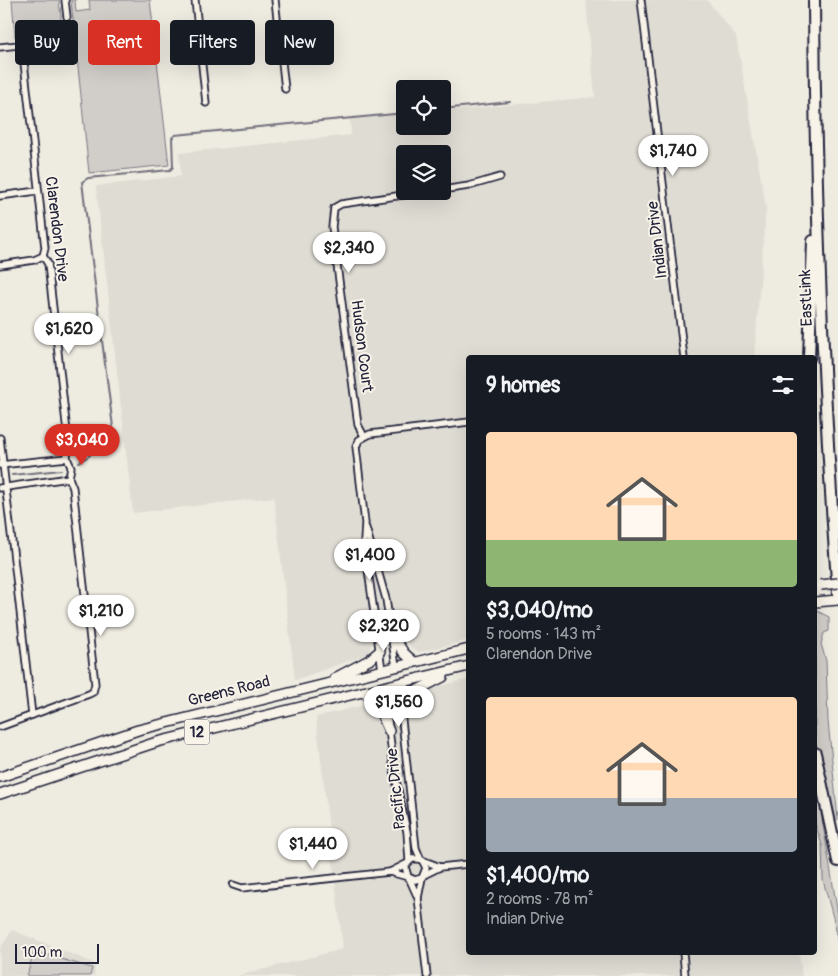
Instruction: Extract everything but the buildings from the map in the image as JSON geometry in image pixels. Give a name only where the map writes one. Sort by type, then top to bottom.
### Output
[{"type":"highway","points":[[809,0],[814,48]]},
{"type":"highway","name":"EastLink","points":[[814,0],[824,378],[838,594]]},
{"type":"highway","points":[[809,355],[816,122]]},
{"type":"highway","points":[[817,762],[838,861]]},
{"type":"main road","points":[[818,585],[838,583]]},
{"type":"main road","points":[[819,602],[838,600]]},
{"type":"main road","points":[[392,634],[404,653],[414,662]]},
{"type":"main road","name":"Greens Road","points":[[0,777],[138,730],[466,650]]},
{"type":"main road","points":[[322,684],[369,660],[380,651]]},
{"type":"main road","points":[[396,667],[398,684]]},
{"type":"main road","name":"Greens Road","points":[[0,794],[157,742],[466,667]]},
{"type":"main road","points":[[400,704],[410,694],[466,668]]},
{"type":"main road","points":[[382,670],[384,687]]},
{"type":"main road","points":[[363,692],[375,700],[389,730]]},
{"type":"main road","points":[[52,759],[52,767],[58,774]]},
{"type":"street","points":[[65,0],[67,17]]},
{"type":"street","points":[[195,0],[206,103]]},
{"type":"street","points":[[275,0],[285,89]]},
{"type":"street","name":"Indian Drive","points":[[641,0],[684,355]]},
{"type":"street","name":"Clarendon Drive","points":[[0,47],[19,45],[22,48],[45,248],[43,256],[48,264],[68,441],[67,458],[71,467],[69,478],[73,488],[95,684],[93,692],[89,694],[0,727]]},
{"type":"street","points":[[451,189],[469,186],[500,177]]},
{"type":"street","points":[[0,196],[38,191]]},
{"type":"street","name":"Hudson Court","points":[[364,436],[358,425],[332,227],[334,208],[352,202],[396,196]]},
{"type":"street","points":[[0,265],[34,260],[43,256]]},
{"type":"street","points":[[396,667],[386,599],[365,522],[356,447],[364,436],[466,422]]},
{"type":"street","points":[[0,438],[3,487],[32,715]]},
{"type":"street","points":[[2,464],[67,458]]},
{"type":"street","points":[[3,487],[69,478]]},
{"type":"street","points":[[365,522],[364,541],[382,670]]},
{"type":"street","name":"Pacific Drive","points":[[398,684],[416,848],[422,861]]},
{"type":"street","name":"Pacific Drive","points":[[384,687],[394,771],[407,832],[408,862]]},
{"type":"street","points":[[390,872],[416,858],[440,867]]},
{"type":"street","points":[[418,898],[426,868],[422,861]]},
{"type":"street","points":[[408,862],[405,870],[418,898],[427,976]]},
{"type":"street","points":[[234,884],[242,888],[390,872],[415,880],[440,867],[466,864]]},
{"type":"street","points":[[682,955],[685,976]]},
{"type":"shaded area","points":[[12,0],[59,0],[60,20],[15,20],[15,37]]},
{"type":"shaded area","points":[[71,0],[75,0],[76,12],[90,10],[89,0],[150,0],[152,20],[88,20],[88,65],[157,65],[169,165],[89,173],[78,65],[78,20],[73,20]]},
{"type":"shaded area","points":[[586,0],[707,0],[736,36],[766,208],[754,355],[466,355],[466,641],[420,652],[411,648],[405,637],[371,645],[368,654],[295,680],[274,497],[133,513],[96,186],[181,176],[179,153],[351,135],[350,118],[396,115],[396,135],[451,135],[451,110],[595,97]]},
{"type":"shaded area","points":[[817,611],[829,617],[829,631],[824,633],[821,644],[826,661],[828,722],[838,819],[835,821],[817,748]]},
{"type":"shaded area","points":[[466,680],[466,955],[799,955],[802,976],[237,976],[343,949],[316,717]]},
{"type":"shaded area","points":[[817,789],[838,915],[838,944],[823,880],[822,845],[817,829]]},
{"type":"shaded area","points":[[12,930],[96,964],[94,976],[0,976],[0,949]]},
{"type":"shaded area","points":[[34,951],[92,968],[90,976],[27,976]]},
{"type":"waterway","points":[[451,108],[510,102]]},
{"type":"waterway","points":[[79,462],[89,456],[113,427],[82,182],[88,178],[170,170],[173,167],[172,138],[175,135],[396,114]]},
{"type":"waterway","points":[[12,475],[61,470]]}]
